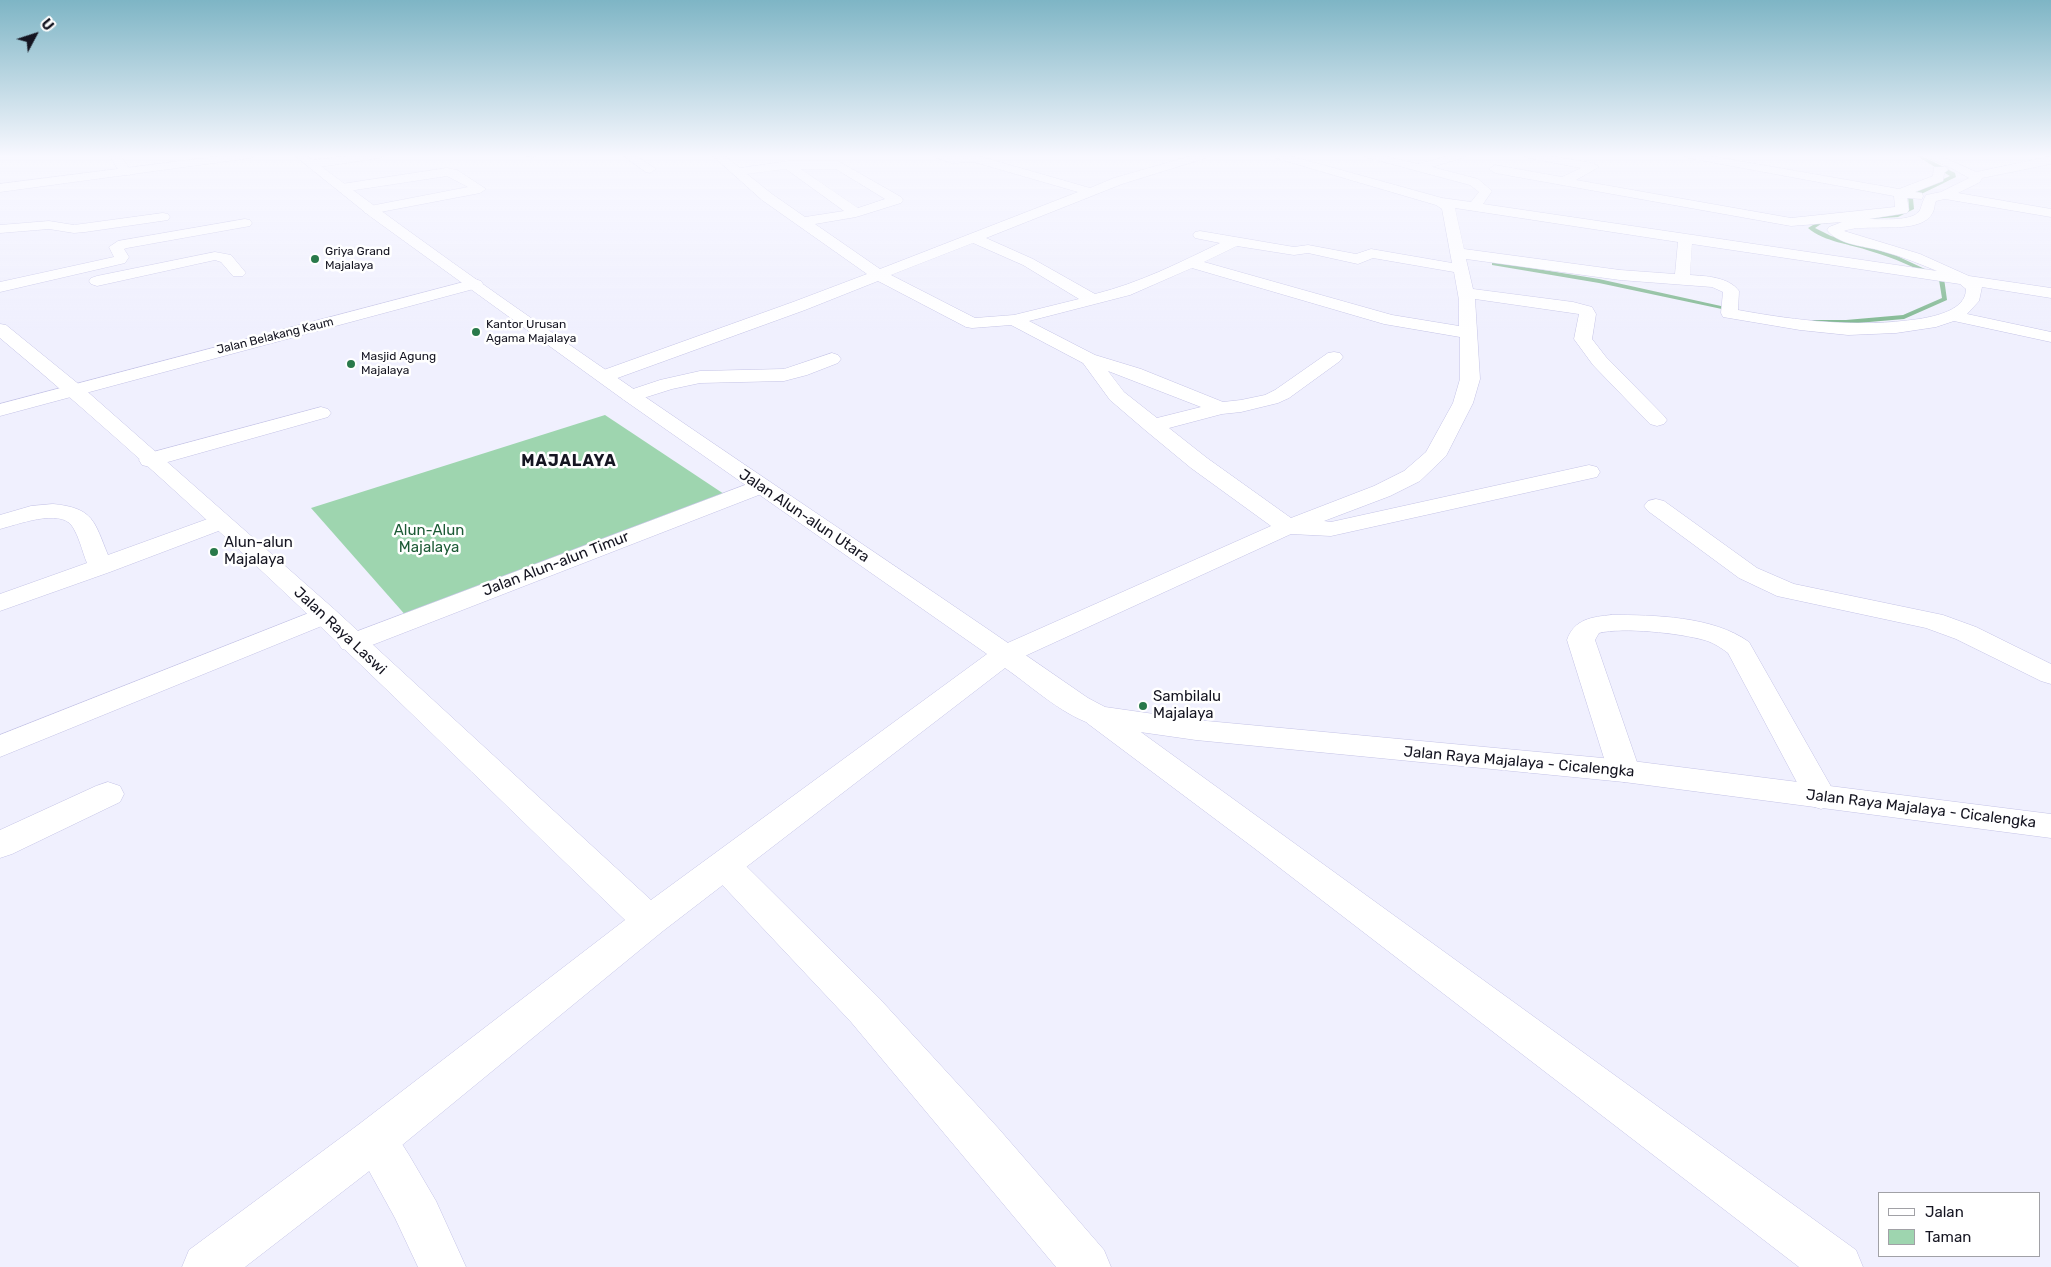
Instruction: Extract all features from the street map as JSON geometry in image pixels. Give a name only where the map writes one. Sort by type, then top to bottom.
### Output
[{"type":"street","name":"Jalan Alun-alun Utara","points":[[376,214],[631,396],[1011,659]]},
{"type":"street","points":[[791,214],[877,274],[966,322],[978,324],[1014,320],[1124,292],[1237,240]]},
{"type":"street","points":[[801,222],[849,214]]},
{"type":"street","points":[[605,376],[671,354],[1035,214]]},
{"type":"street","points":[[206,1267],[385,1156],[650,921],[724,865],[1011,659],[1288,527],[1382,491],[1412,476],[1435,456],[1463,403],[1470,379],[1466,293],[1449,214]]},
{"type":"street","points":[[1528,214],[2051,293]]},
{"type":"street","points":[[1747,214],[1791,222],[1877,214]]},
{"type":"street","points":[[1200,235],[1292,251],[1308,249],[1358,259],[1371,253],[1712,283],[1728,288],[1731,291],[1729,315],[1830,330],[1864,331],[1893,330],[1939,321],[1954,316],[1970,304],[1975,294],[1974,287],[1951,272],[1880,245],[1844,236],[1834,230],[1844,226],[1911,221],[1925,214]]},
{"type":"street","points":[[0,229],[49,225],[74,229],[163,217]]},
{"type":"street","points":[[0,287],[120,260],[122,257],[116,247],[123,244],[244,223]]},
{"type":"street","points":[[974,238],[1028,262],[1093,300]]},
{"type":"street","points":[[1682,279],[1685,238]]},
{"type":"street","points":[[78,285],[215,256],[226,258],[238,273]]},
{"type":"street","points":[[1190,263],[1390,320],[1469,333]]},
{"type":"street","name":"Jalan Belakang Kaum","points":[[0,410],[476,284]]},
{"type":"street","points":[[0,302],[49,292]]},
{"type":"street","points":[[1466,293],[1573,307],[1586,311],[1588,314],[1582,339],[1592,356],[1643,402],[1657,420]]},
{"type":"street","points":[[1954,316],[2051,337]]},
{"type":"street","points":[[1014,320],[1089,359],[1134,373],[1221,408]]},
{"type":"street","name":"Jalan Raya Laswi","points":[[0,329],[74,390],[324,615],[650,921]]},
{"type":"street","points":[[1152,426],[1221,408],[1253,404],[1277,396],[1334,357]]},
{"type":"street","points":[[631,396],[667,384],[700,377],[784,375],[832,359]]},
{"type":"street","points":[[1089,359],[1117,396],[1152,426],[1199,463],[1288,527],[1331,529],[1589,472]]},
{"type":"street","points":[[150,460],[321,413]]},
{"type":"street","name":"Jalan Alun-alun Timur","points":[[352,643],[761,486]]},
{"type":"street","points":[[1656,506],[1748,572],[1786,590],[1933,621],[1966,633],[2051,675]]},
{"type":"street","points":[[0,522],[55,510],[76,515],[82,520],[101,567]]},
{"type":"street","points":[[0,603],[221,522]]},
{"type":"street","points":[[0,747],[324,615]]},
{"type":"street","points":[[1624,771],[1581,640],[1583,633],[1589,627],[1600,623],[1619,622],[1709,632],[1731,641],[1739,648],[1821,797]]},
{"type":"street","name":"Jalan Raya Majalaya - Cicalengka","points":[[1011,659],[1087,711],[1149,725],[1624,771],[2051,826]]},
{"type":"street","points":[[1087,711],[1274,844],[1839,1267]]},
{"type":"street","points":[[0,845],[108,794]]},
{"type":"street","points":[[724,865],[865,1010],[983,1144],[1087,1267]]},
{"type":"street","points":[[385,1156],[421,1219],[442,1267]]},
{"type":"green space","name":"Alun-Alun Majalaya","points":[[605,415],[727,496],[408,618],[311,508]]},
{"type":"waterway","points":[[1857,219],[1900,214]]},
{"type":"waterway","points":[[1813,322],[1846,322],[1904,317],[1945,299],[1942,279],[1893,256],[1829,237],[1811,228],[1820,223],[1834,221]]},
{"type":"waterway","points":[[1494,264],[1599,281],[1736,310]]},
{"type":"place","name":"Griya Grand Majalaya","points":[[315,259]]},
{"type":"place","name":"Kantor Urusan Agama Majalaya","points":[[476,332]]},
{"type":"place","name":"Masjid Agung Majalaya","points":[[351,364]]},
{"type":"place","name":"Alun-alun Majalaya","points":[[214,552]]},
{"type":"place","name":"Sambilalu Majalaya","points":[[1143,706]]},
{"type":"district","name":"MAJALAYA","points":[[569,461]]}]
